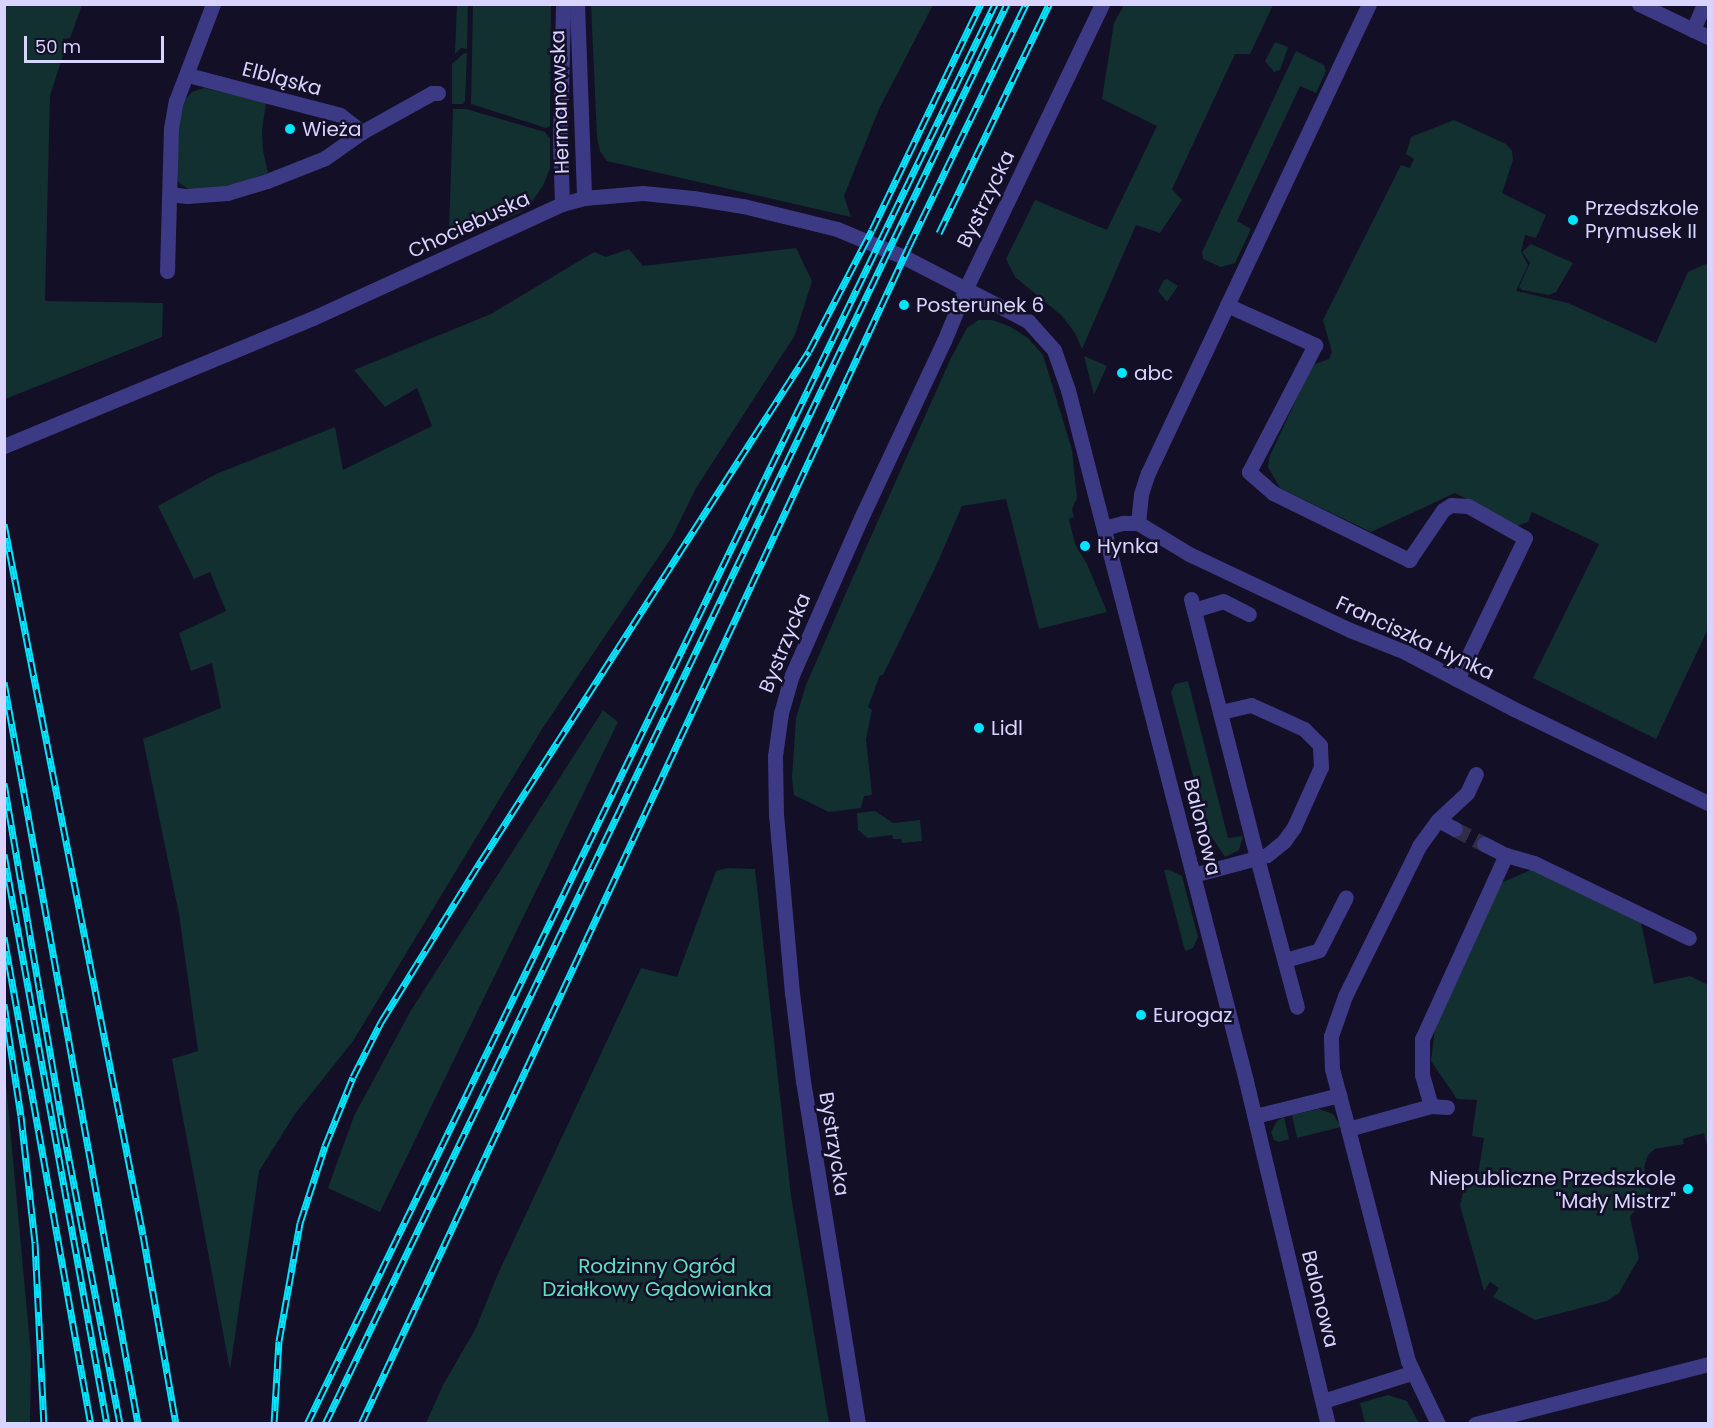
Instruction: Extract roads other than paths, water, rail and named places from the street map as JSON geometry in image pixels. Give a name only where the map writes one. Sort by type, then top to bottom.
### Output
[{"type":"street","points":[[167,271],[171,128],[176,101],[188,75],[213,4]]},
{"type":"street","name":"Hermanowska","points":[[562,204],[560,139],[563,4]]},
{"type":"street","name":"Hermanowska","points":[[577,4],[584,198]]},
{"type":"street","name":"Bystrzycka","points":[[858,1424],[802,1081],[780,875],[775,804],[775,745],[780,713],[792,675],[966,288],[1102,4]]},
{"type":"street","points":[[1104,528],[1123,523],[1138,523],[1141,494],[1148,473],[1369,4]]},
{"type":"street","points":[[1639,4],[1708,37]]},
{"type":"street","points":[[1693,30],[1704,4]]},
{"type":"street","name":"Elbląska","points":[[188,75],[340,115],[363,132]]},
{"type":"street","points":[[170,194],[187,196],[227,193],[267,181],[325,158],[363,132],[432,93],[438,93]]},
{"type":"street","name":"Chociebuska","points":[[4,446],[330,311],[562,204],[584,198],[643,193],[743,206],[827,226],[867,241],[966,288]]},
{"type":"street","name":"Balonowa","points":[[966,288],[1028,321],[1054,351],[1068,390],[1255,1116],[1328,1424]]},
{"type":"street","points":[[1227,305],[1315,345],[1249,472],[1273,493],[1408,560],[1443,510],[1451,506],[1468,506],[1525,538],[1457,679]]},
{"type":"street","name":"Franciszka Hynka","points":[[1138,523],[1189,554],[1350,630],[1406,652],[1708,803]]},
{"type":"street","points":[[1249,614],[1224,601],[1192,604],[1297,1007]]},
{"type":"street","points":[[1193,875],[1267,855],[1284,841],[1294,826],[1321,767],[1322,752],[1311,733],[1251,705],[1220,712]]},
{"type":"street","points":[[1438,1424],[1411,1373],[1332,1069],[1331,1052],[1336,1021],[1419,846],[1438,819],[1467,793],[1476,774]]},
{"type":"street","points":[[1438,819],[1455,829]]},
{"type":"street","points":[[1484,844],[1506,855],[1534,863],[1689,938]]},
{"type":"street","points":[[1348,1129],[1439,1106],[1422,1075],[1422,1039],[1506,855]]},
{"type":"street","points":[[1285,960],[1319,950],[1346,897]]},
{"type":"street","points":[[1255,1116],[1339,1095]]},
{"type":"street","points":[[1475,1424],[1708,1364]]},
{"type":"street","points":[[1323,1401],[1411,1373]]},
{"type":"tunnel","points":[[1455,829],[1484,844]]},
{"type":"railway","points":[[274,1424],[279,1341],[300,1223],[325,1146],[353,1077],[381,1022],[481,861],[809,351],[872,230],[981,4]]},
{"type":"railway","points":[[307,1424],[995,4]]},
{"type":"railway","points":[[325,1424],[1007,4]]},
{"type":"railway","points":[[361,1424],[909,246],[1026,4]]},
{"type":"railway","points":[[939,233],[1049,4]]},
{"type":"railway","points":[[4,524],[143,1235],[176,1424]]},
{"type":"railway","points":[[4,682],[138,1424]]},
{"type":"railway","points":[[4,783],[64,1133],[120,1424]]},
{"type":"railway","points":[[4,854],[107,1424]]},
{"type":"railway","points":[[4,937],[91,1424]]},
{"type":"railway","points":[[4,1004],[21,1116],[35,1242],[44,1424]]},
{"type":"place","name":"Wieża","points":[[290,129]]},
{"type":"place","name":"Przedszkole Prymusek II","points":[[1573,220]]},
{"type":"place","name":"Posterunek 6","points":[[904,305]]},
{"type":"place","name":"abc","points":[[1122,373]]},
{"type":"place","name":"Hynka","points":[[1085,546]]},
{"type":"place","name":"Lidl","points":[[979,728]]},
{"type":"place","name":"Eurogaz","points":[[1141,1015]]},
{"type":"place","name":"Niepubliczne Przedszkole \"Mały Mistrz\"","points":[[1688,1189]]},
{"type":"park label","name":"Rodzinny Ogród Działkowy Gądowianka","points":[[657,1278]]}]
